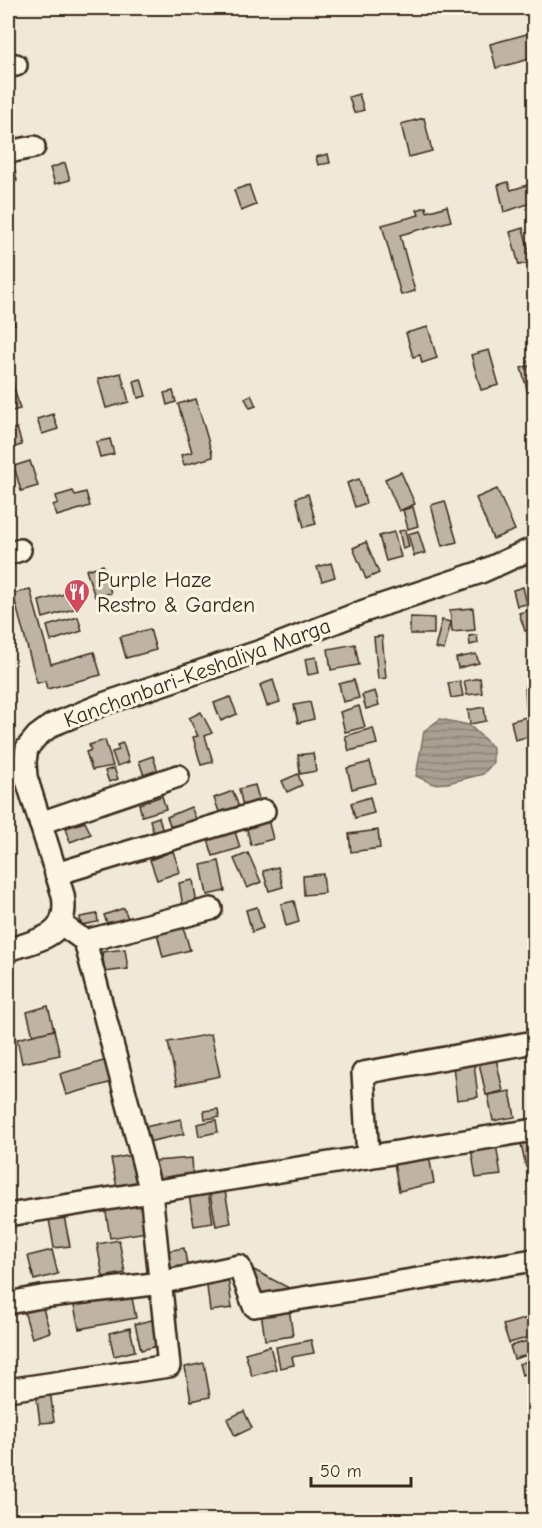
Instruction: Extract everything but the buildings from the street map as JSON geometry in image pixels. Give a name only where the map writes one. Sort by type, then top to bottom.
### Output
[{"type":"street","points":[[8,152],[34,147]]},
{"type":"street","name":"Kanchanbari-Keshaliya Marga","points":[[61,924],[65,910],[26,777],[25,762],[27,748],[52,724],[106,703],[261,651],[364,610],[481,572],[534,548]]},
{"type":"street","points":[[40,823],[178,776]]},
{"type":"street","points":[[56,874],[264,811]]},
{"type":"street","points":[[85,941],[211,909]]},
{"type":"street","points":[[8,950],[41,939],[54,932],[61,924],[85,941],[151,1192],[169,1366],[8,1390]]},
{"type":"street","points":[[368,1156],[363,1073],[534,1042]]},
{"type":"street","points":[[8,1215],[534,1130]]},
{"type":"street","points":[[8,1303],[41,1297],[159,1284],[239,1266],[254,1306],[534,1260]]},
{"type":"shaded area","points":[[440,719],[469,725],[493,747],[493,763],[483,774],[448,783],[433,784],[416,776],[424,731]]},
{"type":"place","name":"Purple Haze Restro & Garden","points":[[77,615]]}]
